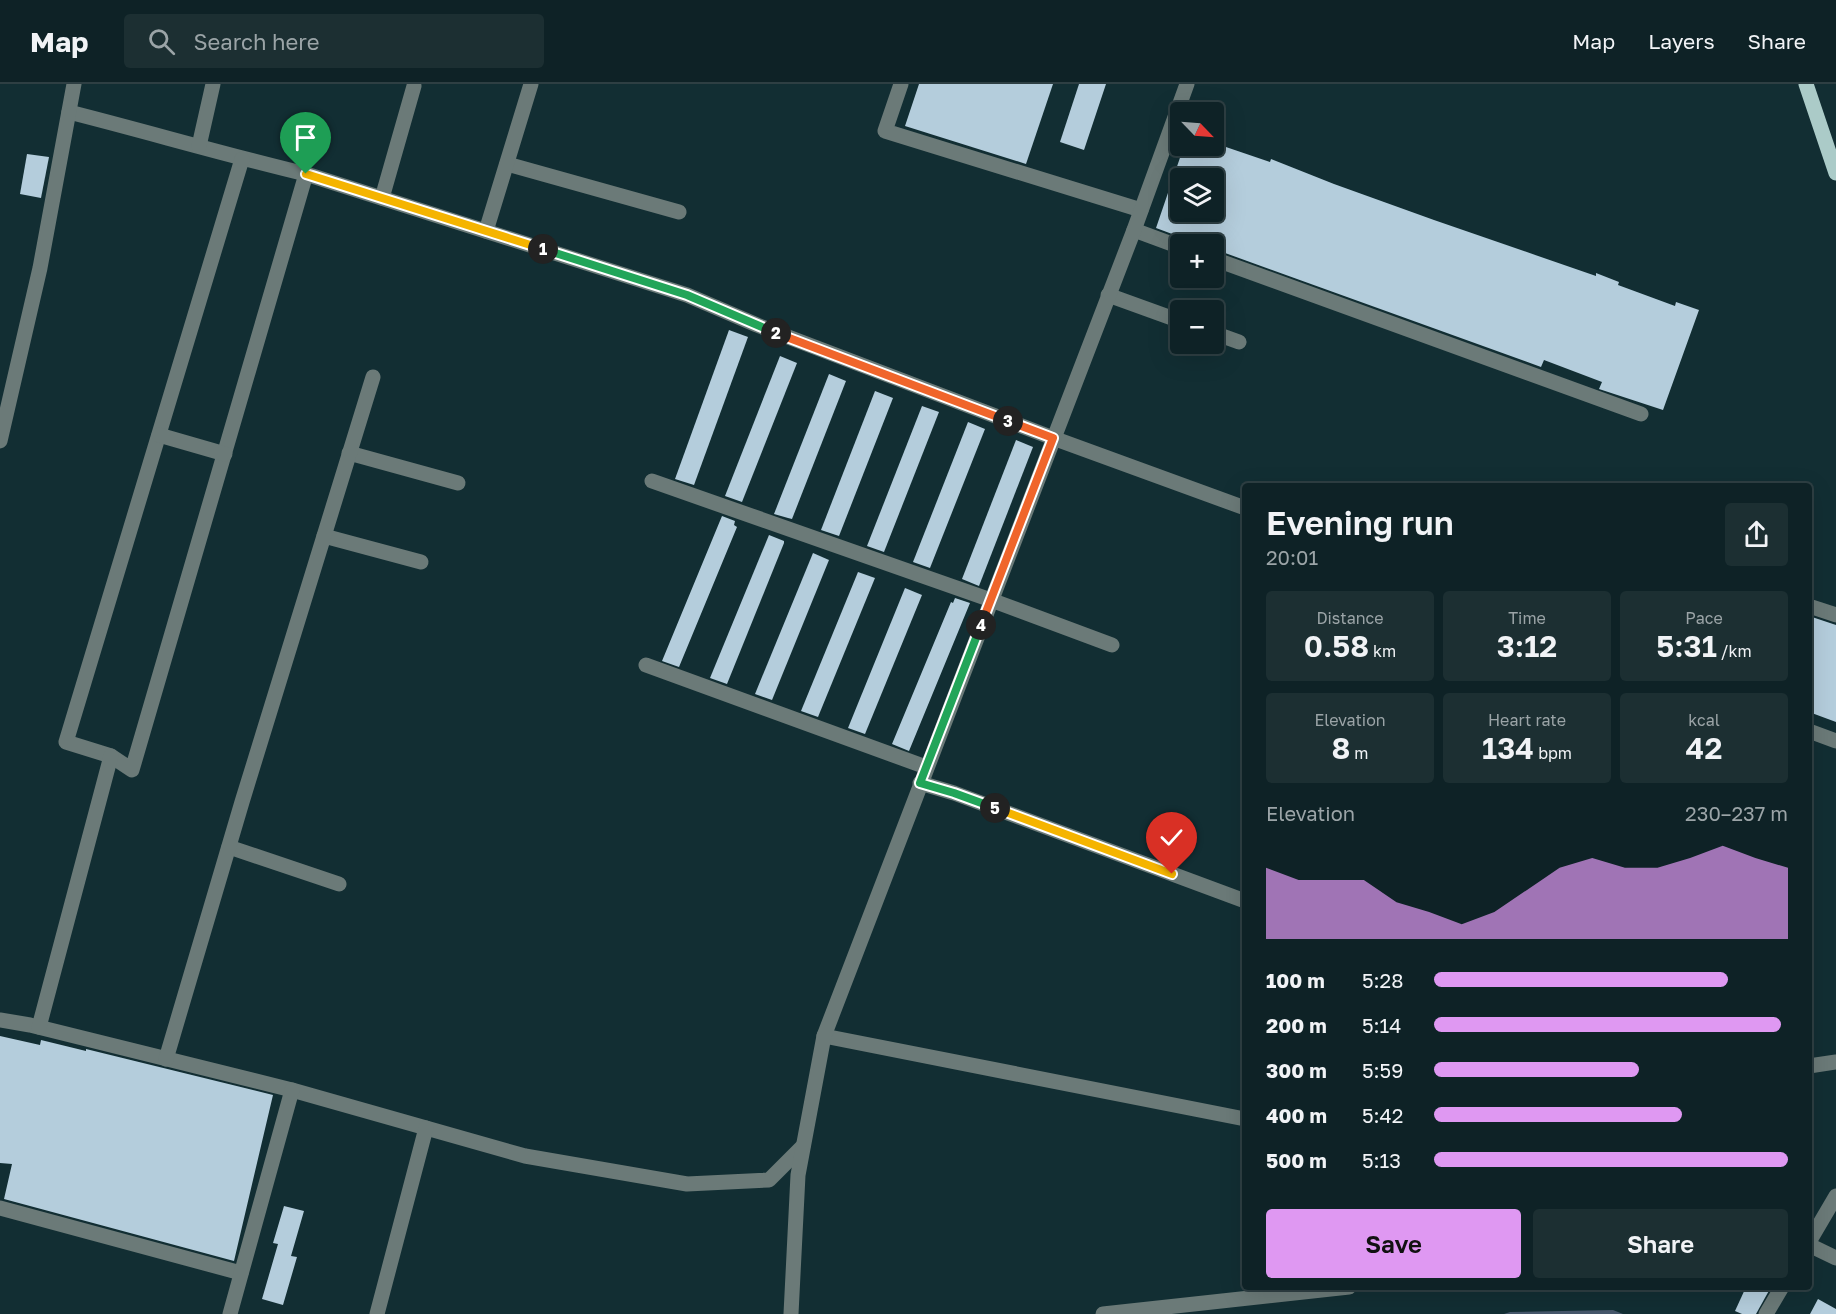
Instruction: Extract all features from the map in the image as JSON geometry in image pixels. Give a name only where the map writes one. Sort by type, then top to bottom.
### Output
[{"type":"main road","points":[[1806,84],[1836,173]]},
{"type":"street","points":[[0,441],[40,268],[74,84]]},
{"type":"street","points":[[199,146],[213,84]]},
{"type":"street","points":[[486,231],[531,84]]},
{"type":"street","points":[[901,84],[885,130],[1141,210]]},
{"type":"street","points":[[791,1314],[798,1175],[824,1036],[1134,230],[1187,84]]},
{"type":"street","points":[[382,198],[414,86]]},
{"type":"street","points":[[69,112],[306,174],[687,295],[757,325],[1053,438],[1242,507]]},
{"type":"street","points":[[242,159],[66,742],[111,756],[132,770],[306,174]]},
{"type":"street","points":[[507,164],[679,212]]},
{"type":"street","points":[[1134,230],[1170,243]]},
{"type":"street","points":[[1224,263],[1641,414]]},
{"type":"street","points":[[1108,295],[1170,317]]},
{"type":"street","points":[[1224,337],[1239,342]]},
{"type":"street","points":[[166,1059],[373,377]]},
{"type":"street","points":[[159,435],[225,454]]},
{"type":"street","points":[[350,453],[458,483]]},
{"type":"street","points":[[652,481],[1112,645]]},
{"type":"street","points":[[324,536],[421,562]]},
{"type":"street","points":[[1812,607],[1836,615]]},
{"type":"street","points":[[646,665],[926,767]]},
{"type":"street","points":[[1812,732],[1836,741]]},
{"type":"street","points":[[39,1027],[111,756]]},
{"type":"street","points":[[920,783],[954,793],[1242,900]]},
{"type":"street","points":[[229,847],[339,884]]},
{"type":"street","points":[[0,1020],[39,1027],[292,1090],[525,1156],[687,1184],[769,1180],[803,1146]]},
{"type":"street","points":[[824,1036],[1242,1118]]},
{"type":"street","points":[[1812,1066],[1836,1062]]},
{"type":"street","points":[[230,1314],[292,1090]]},
{"type":"street","points":[[377,1314],[426,1128]]},
{"type":"street","points":[[1812,1239],[1836,1196]]},
{"type":"street","points":[[0,1208],[241,1273]]},
{"type":"street","points":[[1812,1246],[1836,1258]]},
{"type":"street","points":[[1103,1314],[1322,1290]]},
{"type":"street","points":[[1766,1314],[1780,1290]]},
{"type":"water","points":[[1613,1310],[1623,1314],[1504,1314],[1510,1312]]},
{"type":"building","points":[[919,84],[1053,84],[1026,164],[905,126]]},
{"type":"building","points":[[1079,84],[1106,84],[1084,150],[1060,142]]},
{"type":"building","points":[[1224,146],[1270,162],[1271,159],[1434,220],[1596,276],[1596,273],[1619,282],[1618,285],[1675,306],[1676,302],[1699,310],[1663,410],[1599,389],[1602,382],[1544,360],[1541,367],[1224,253],[1224,234],[1172,234],[1156,228],[1170,187],[1170,222],[1224,222],[1224,168],[1176,168],[1181,156],[1224,156]]},
{"type":"building","points":[[27,154],[49,157],[41,198],[20,194]]},
{"type":"building","points":[[729,330],[748,337],[694,485],[675,479]]},
{"type":"building","points":[[780,356],[797,363],[742,502],[725,496]]},
{"type":"building","points":[[829,374],[846,381],[792,519],[774,514]]},
{"type":"building","points":[[875,391],[893,398],[839,536],[821,530]]},
{"type":"building","points":[[922,406],[939,412],[884,552],[867,546]]},
{"type":"building","points":[[968,422],[985,429],[930,568],[913,562]]},
{"type":"building","points":[[1016,440],[1033,447],[979,586],[962,579]]},
{"type":"building","points":[[722,516],[735,521],[734,525],[737,527],[679,667],[662,661]]},
{"type":"building","points":[[769,535],[784,543],[727,684],[710,678]]},
{"type":"building","points":[[813,553],[829,560],[772,700],[755,694]]},
{"type":"building","points":[[858,572],[875,578],[818,717],[801,711]]},
{"type":"building","points":[[905,588],[922,595],[865,734],[848,728]]},
{"type":"building","points":[[955,598],[970,603],[909,751],[892,744],[951,602],[953,603]]},
{"type":"building","points":[[1812,617],[1836,625],[1836,722],[1812,713]]},
{"type":"building","points":[[0,1036],[40,1045],[41,1040],[86,1051],[86,1049],[273,1095],[234,1261],[4,1199],[12,1164],[0,1163]]},
{"type":"building","points":[[284,1206],[304,1211],[291,1256],[297,1257],[283,1305],[262,1299],[278,1244],[273,1243]]},
{"type":"building","points":[[1745,1290],[1769,1290],[1756,1314],[1742,1314],[1735,1311]]},
{"type":"building","points":[[1818,1299],[1836,1309],[1836,1314],[1810,1314]]},
{"type":"route","points":[[306,174],[687,295],[757,325],[1053,438],[920,783],[954,793],[1172,874]]}]
